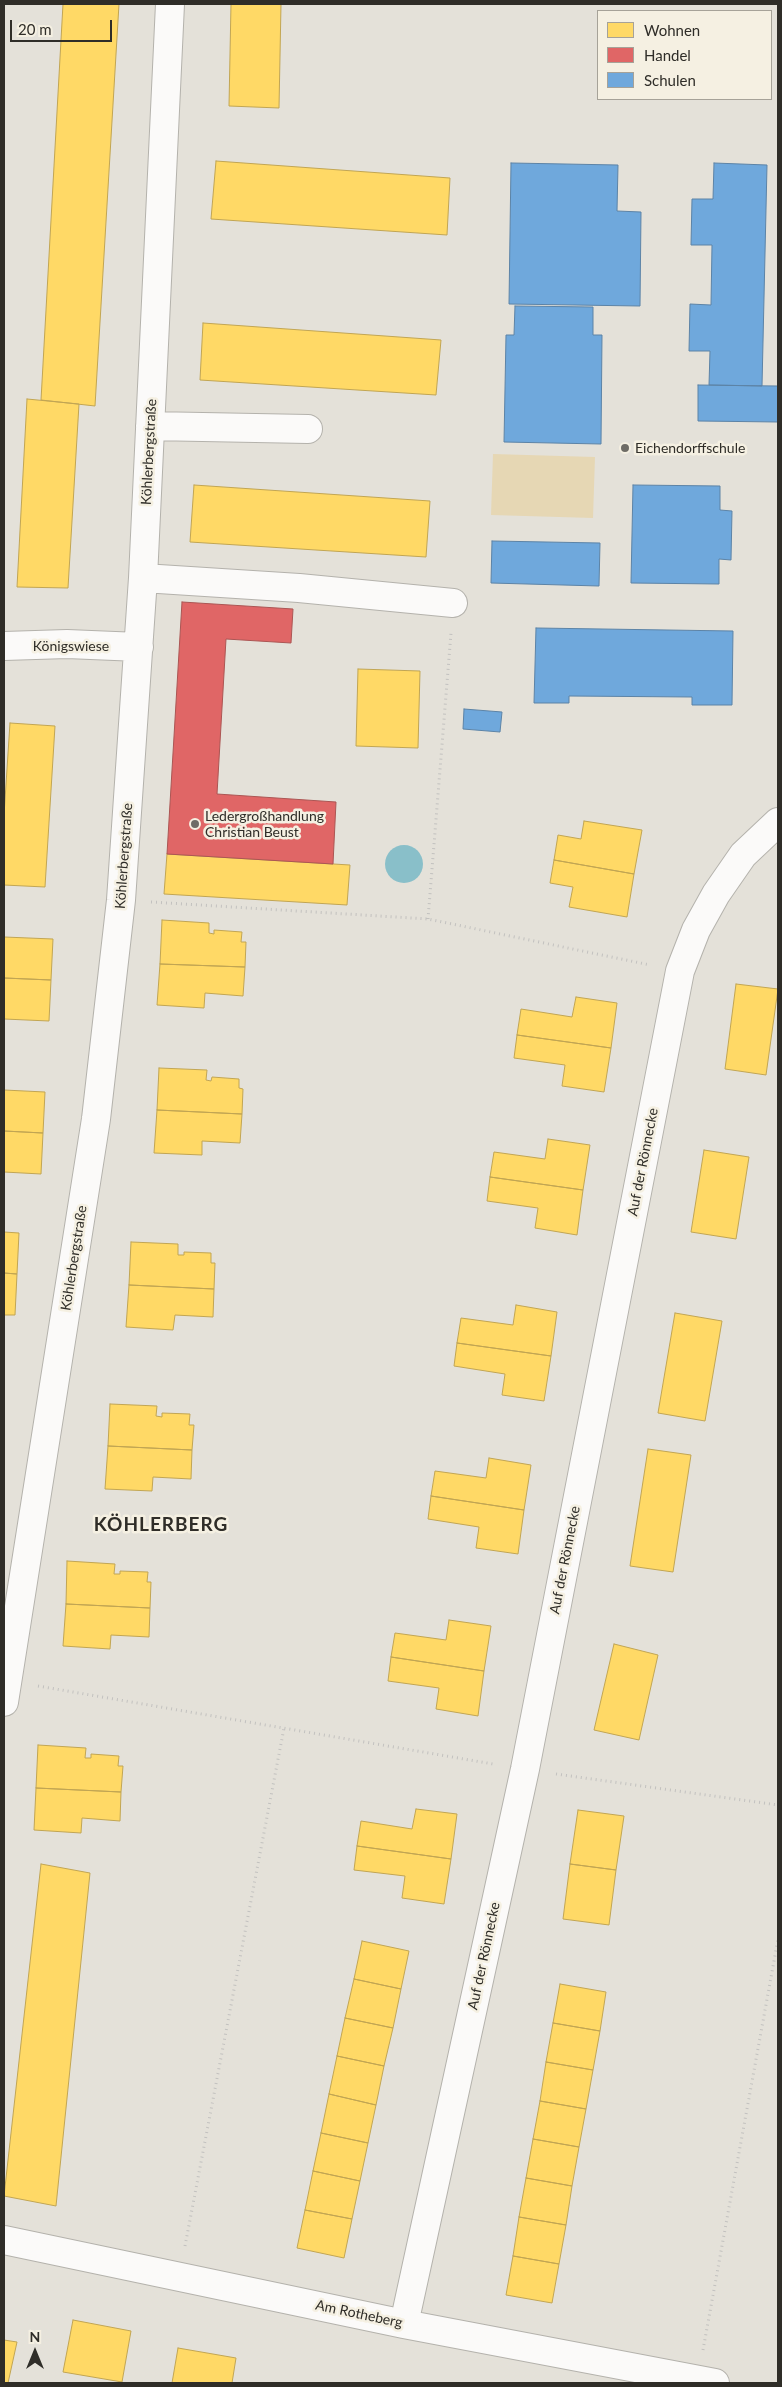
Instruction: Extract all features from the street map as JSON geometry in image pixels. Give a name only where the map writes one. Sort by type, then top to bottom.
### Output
[{"type":"street","name":"Köhlerbergstraße","points":[[6,1691],[96,1119],[121,900],[144,578],[170,4]]},
{"type":"street","points":[[150,426],[308,429]]},
{"type":"street","points":[[144,578],[299,588],[453,603]]},
{"type":"street","name":"Königswiese","points":[[4,646],[67,644],[139,647]]},
{"type":"street","name":"Auf der Rönnecke","points":[[404,2324],[525,1769],[680,971],[696,930],[716,894],[743,855],[778,822]]},
{"type":"street","name":"Am Rotheberg","points":[[4,2240],[404,2324],[648,2369],[706,2382]]},
{"type":"path","points":[[428,919],[453,603]]},
{"type":"path","points":[[121,900],[428,919],[680,971]]},
{"type":"path","points":[[6,1691],[284,1728],[525,1769],[778,1805]]},
{"type":"path","points":[[179,2276],[284,1728]]},
{"type":"path","points":[[706,2382],[778,1939]]},
{"type":"shaded area","points":[[493,454],[595,457],[593,518],[491,515]]},
{"type":"water","points":[[404,845],[417,851],[423,864],[417,877],[404,883],[391,877],[385,864],[391,851]]},
{"type":"building: Wohnen","points":[[63,4],[119,4],[95,406],[41,400]]},
{"type":"building: Wohnen","points":[[231,4],[281,4],[279,108],[229,106]]},
{"type":"building: Wohnen","points":[[216,161],[450,178],[447,235],[211,219]]},
{"type":"building: Wohnen","points":[[203,323],[441,340],[436,395],[200,380]]},
{"type":"building: Wohnen","points":[[27,399],[79,404],[68,588],[17,587]]},
{"type":"building: Wohnen","points":[[194,485],[430,501],[426,557],[190,542]]},
{"type":"building: Wohnen","points":[[358,669],[420,671],[418,748],[356,746]]},
{"type":"building: Wohnen","points":[[10,723],[55,726],[45,887],[4,885],[4,815]]},
{"type":"building: Wohnen","points":[[584,821],[642,830],[634,874],[554,860],[558,835],[581,839]]},
{"type":"building: Wohnen","points":[[167,854],[350,865],[347,905],[164,894]]},
{"type":"building: Wohnen","points":[[554,860],[634,874],[627,917],[569,907],[573,887],[550,883]]},
{"type":"building: Wohnen","points":[[162,920],[209,923],[209,933],[214,934],[214,930],[242,932],[241,942],[246,942],[245,967],[160,964]]},
{"type":"building: Wohnen","points":[[4,937],[53,939],[51,980],[4,978]]},
{"type":"building: Wohnen","points":[[160,964],[245,967],[243,996],[205,993],[204,1008],[157,1005]]},
{"type":"building: Wohnen","points":[[4,978],[51,980],[49,1021],[4,1019]]},
{"type":"building: Wohnen","points":[[736,984],[778,989],[766,1075],[725,1069]]},
{"type":"building: Wohnen","points":[[576,997],[617,1003],[611,1048],[517,1035],[521,1009],[572,1017]]},
{"type":"building: Wohnen","points":[[517,1035],[611,1048],[604,1092],[562,1086],[565,1065],[514,1058]]},
{"type":"building: Wohnen","points":[[159,1068],[207,1070],[206,1080],[211,1081],[212,1077],[239,1079],[239,1088],[243,1089],[242,1114],[157,1110]]},
{"type":"building: Wohnen","points":[[4,1090],[45,1092],[43,1133],[4,1131]]},
{"type":"building: Wohnen","points":[[157,1110],[242,1114],[240,1143],[202,1141],[202,1155],[154,1153]]},
{"type":"building: Wohnen","points":[[4,1131],[43,1133],[41,1174],[4,1172]]},
{"type":"building: Wohnen","points":[[548,1139],[590,1145],[583,1190],[490,1177],[494,1152],[545,1159]]},
{"type":"building: Wohnen","points":[[704,1150],[749,1157],[736,1239],[691,1232]]},
{"type":"building: Wohnen","points":[[490,1177],[583,1190],[577,1235],[535,1228],[538,1208],[487,1201]]},
{"type":"building: Wohnen","points":[[4,1232],[19,1233],[17,1274],[4,1273]]},
{"type":"building: Wohnen","points":[[131,1242],[178,1244],[178,1255],[184,1255],[184,1252],[211,1253],[211,1263],[215,1263],[214,1289],[129,1285]]},
{"type":"building: Wohnen","points":[[4,1273],[17,1274],[15,1315],[4,1315]]},
{"type":"building: Wohnen","points":[[129,1285],[214,1289],[213,1317],[175,1315],[173,1330],[126,1327]]},
{"type":"building: Wohnen","points":[[516,1305],[557,1312],[551,1356],[457,1343],[461,1318],[513,1325]]},
{"type":"building: Wohnen","points":[[675,1313],[722,1321],[705,1421],[658,1413]]},
{"type":"building: Wohnen","points":[[457,1343],[551,1356],[544,1401],[502,1395],[505,1374],[454,1366]]},
{"type":"building: Wohnen","points":[[110,1404],[157,1406],[156,1416],[162,1417],[162,1413],[190,1414],[189,1425],[194,1425],[192,1450],[108,1446]]},
{"type":"building: Wohnen","points":[[108,1446],[192,1450],[191,1479],[153,1477],[152,1491],[105,1489]]},
{"type":"building: Wohnen","points":[[648,1449],[691,1455],[673,1572],[630,1566]]},
{"type":"building: Wohnen","points":[[489,1458],[531,1465],[524,1510],[431,1496],[435,1471],[486,1478]]},
{"type":"building: Wohnen","points":[[431,1496],[524,1510],[518,1554],[476,1548],[479,1527],[428,1519]]},
{"type":"building: Wohnen","points":[[67,1561],[115,1564],[114,1574],[120,1574],[120,1571],[148,1572],[147,1582],[151,1582],[150,1608],[66,1604]]},
{"type":"building: Wohnen","points":[[66,1604],[150,1608],[149,1637],[111,1635],[110,1649],[63,1646]]},
{"type":"building: Wohnen","points":[[449,1620],[491,1626],[484,1671],[391,1657],[395,1633],[446,1640]]},
{"type":"building: Wohnen","points":[[614,1644],[658,1655],[639,1740],[594,1730]]},
{"type":"building: Wohnen","points":[[391,1657],[484,1671],[478,1716],[436,1709],[439,1688],[388,1681]]},
{"type":"building: Wohnen","points":[[38,1745],[86,1748],[85,1758],[91,1758],[91,1754],[119,1756],[118,1766],[123,1766],[121,1792],[36,1788]]},
{"type":"building: Wohnen","points":[[36,1788],[121,1792],[120,1821],[82,1818],[81,1833],[34,1830]]},
{"type":"building: Wohnen","points":[[416,1809],[457,1814],[451,1859],[357,1846],[361,1821],[412,1829]]},
{"type":"building: Wohnen","points":[[578,1810],[624,1816],[616,1870],[570,1864]]},
{"type":"building: Wohnen","points":[[357,1846],[451,1859],[444,1904],[402,1898],[405,1876],[354,1870]]},
{"type":"building: Wohnen","points":[[41,1864],[90,1873],[56,2206],[4,2196]]},
{"type":"building: Wohnen","points":[[570,1864],[616,1870],[609,1925],[563,1919]]},
{"type":"building: Wohnen","points":[[362,1941],[409,1951],[401,1989],[354,1979]]},
{"type":"building: Wohnen","points":[[354,1979],[401,1989],[393,2028],[345,2018]]},
{"type":"building: Wohnen","points":[[560,1984],[606,1992],[600,2031],[553,2023]]},
{"type":"building: Wohnen","points":[[345,2018],[393,2028],[384,2066],[337,2056]]},
{"type":"building: Wohnen","points":[[553,2023],[600,2031],[593,2070],[546,2062]]},
{"type":"building: Wohnen","points":[[337,2056],[384,2066],[376,2105],[329,2094]]},
{"type":"building: Wohnen","points":[[546,2062],[593,2070],[586,2109],[540,2101]]},
{"type":"building: Wohnen","points":[[329,2094],[376,2105],[368,2143],[321,2133]]},
{"type":"building: Wohnen","points":[[540,2101],[586,2109],[579,2147],[533,2139]]},
{"type":"building: Wohnen","points":[[321,2133],[368,2143],[360,2181],[313,2171]]},
{"type":"building: Wohnen","points":[[533,2139],[579,2147],[572,2186],[526,2178]]},
{"type":"building: Wohnen","points":[[313,2171],[360,2181],[352,2219],[305,2210]]},
{"type":"building: Wohnen","points":[[526,2178],[572,2186],[566,2225],[519,2217]]},
{"type":"building: Wohnen","points":[[305,2210],[352,2219],[344,2258],[297,2248]]},
{"type":"building: Wohnen","points":[[519,2217],[566,2225],[559,2264],[513,2256]]},
{"type":"building: Wohnen","points":[[513,2256],[559,2264],[552,2303],[506,2295]]},
{"type":"building: Wohnen","points":[[73,2320],[131,2331],[122,2382],[63,2372]]},
{"type":"building: Wohnen","points":[[4,2340],[17,2342],[8,2383],[4,2383]]},
{"type":"building: Wohnen","points":[[178,2348],[236,2358],[232,2383],[172,2383]]},
{"type":"building: Handel","points":[[182,602],[293,609],[291,643],[226,639],[217,794],[336,802],[333,864],[167,854]]},
{"type":"building: Schulen","points":[[511,163],[618,165],[617,211],[641,212],[640,306],[509,304]]},
{"type":"building: Schulen","points":[[714,163],[767,165],[762,386],[709,385],[710,351],[689,351],[690,304],[711,305],[712,245],[691,245],[692,199],[713,199]]},
{"type":"building: Schulen","points":[[515,306],[593,307],[593,335],[602,335],[601,444],[504,442],[506,335],[514,335]]},
{"type":"building: Schulen","points":[[698,385],[778,386],[778,422],[698,421]]},
{"type":"building: Schulen","points":[[633,485],[720,486],[720,510],[732,511],[731,560],[719,559],[719,584],[631,583]]},
{"type":"building: Schulen","points":[[492,541],[600,543],[599,586],[491,583]]},
{"type":"building: Schulen","points":[[536,628],[733,631],[732,705],[692,705],[692,697],[569,696],[569,703],[534,703]]},
{"type":"building: Schulen","points":[[464,709],[502,712],[500,732],[463,729]]},
{"type":"place","name":"Eichendorffschule","points":[[625,448]]},
{"type":"place","name":"Ledergroßhandlung Christian Beust","points":[[195,824]]},
{"type":"district","name":"KÖHLERBERG","points":[[161,1525]]}]
